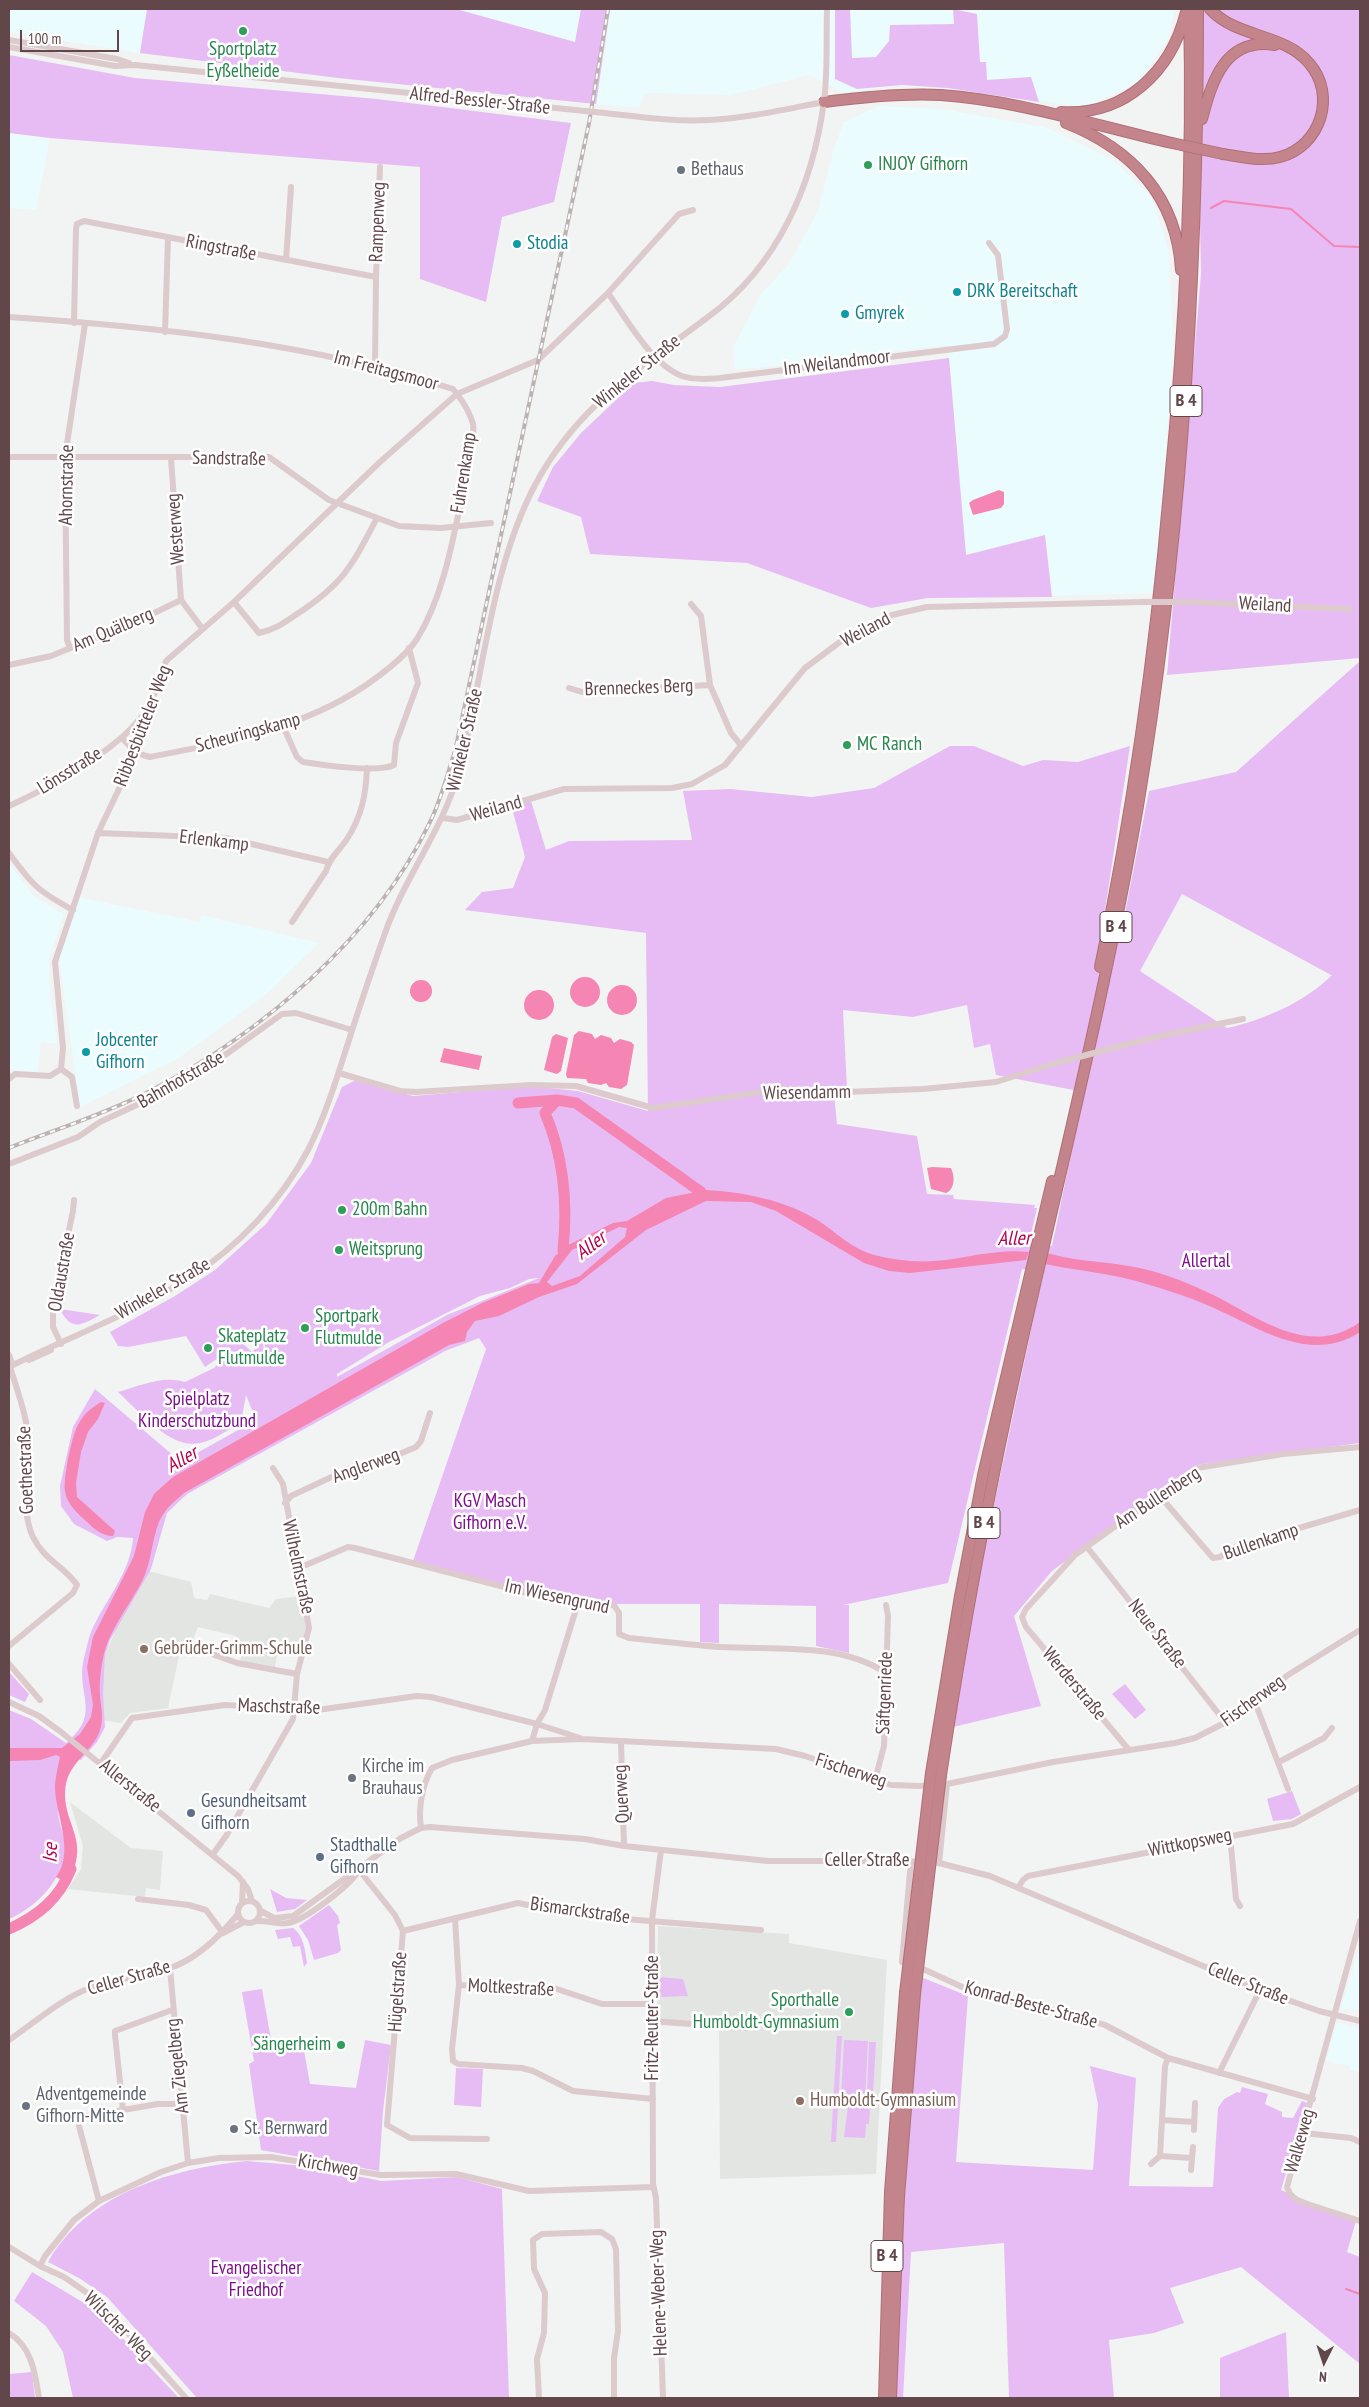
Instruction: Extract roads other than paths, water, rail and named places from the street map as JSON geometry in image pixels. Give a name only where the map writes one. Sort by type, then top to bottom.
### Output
[{"type":"highway","points":[[1033,110],[1081,114],[1098,110],[1128,97],[1153,75],[1171,51],[1182,28],[1188,9]]},
{"type":"highway","name":"B 4","points":[[884,2398],[895,2192],[910,1994],[936,1774],[973,1527],[1000,1399],[1034,1272],[1106,939],[1143,718],[1160,589],[1184,314],[1188,231],[1191,81],[1188,9]]},
{"type":"highway","name":"B 4","points":[[1040,1245],[1113,941],[1138,804],[1160,663],[1184,426],[1196,231],[1198,9]]},
{"type":"highway","points":[[824,102],[904,94],[942,95],[1033,110],[1224,154],[1254,158],[1278,158],[1299,149],[1315,132],[1321,119],[1324,105],[1321,84],[1311,65],[1301,54],[1289,47],[1224,21],[1210,9]]},
{"type":"highway","points":[[1198,133],[1214,78],[1230,57],[1243,49],[1257,45],[1289,47]]},
{"type":"highway","points":[[1033,110],[1102,139],[1120,152],[1148,181],[1171,219],[1178,240],[1184,314]]},
{"type":"highway","name":"B 4","points":[[891,2398],[895,2192]]},
{"type":"street","name":"Winkeler Straße","points":[[61,1344],[150,1300],[191,1277],[262,1216],[296,1171],[320,1124],[395,908],[443,818],[461,766],[506,560],[526,503],[548,463],[575,426],[614,387],[730,300],[770,253],[792,214],[807,178],[824,102],[827,9]]},
{"type":"street","name":"Alfred-Bessler-Straße","points":[[9,40],[117,59],[135,65]]},
{"type":"street","name":"Alfred-Bessler-Straße","points":[[9,48],[116,66],[135,65],[662,120],[708,120],[739,117],[824,102]]},
{"type":"street","name":"Rampenweg","points":[[376,277],[380,167]]},
{"type":"street","points":[[286,260],[291,187]]},
{"type":"street","name":"Im Freitagsmoor","points":[[9,317],[165,332],[287,348],[375,366],[453,389],[457,394],[538,360],[608,293],[679,214],[694,210]]},
{"type":"street","name":"Ringstraße","points":[[74,322],[77,224],[84,221],[376,277]]},
{"type":"street","points":[[165,332],[168,238]]},
{"type":"street","name":"Im Weilandmoor","points":[[608,293],[655,355],[673,372],[700,379],[994,344],[1005,336],[1007,329],[998,255],[989,243]]},
{"type":"street","points":[[375,366],[376,277]]},
{"type":"street","name":"Ahornstraße","points":[[70,648],[67,640],[65,457],[85,324]]},
{"type":"street","name":"Ribbesbütteler Weg","points":[[61,1069],[63,1048],[54,962],[98,833],[136,753],[148,709],[166,661],[234,602],[337,503],[457,394]]},
{"type":"street","name":"Fuhrenkamp","points":[[456,525],[473,433],[473,425],[465,405],[457,394]]},
{"type":"street","name":"Sandstraße","points":[[9,457],[269,457],[337,503],[398,526],[417,528],[491,523]]},
{"type":"street","name":"Westerweg","points":[[171,458],[181,600]]},
{"type":"street","points":[[234,602],[259,632],[273,630],[331,590],[353,565],[377,518]]},
{"type":"street","name":"Scheuringskamp","points":[[136,753],[150,757],[250,737],[330,707],[361,688],[389,668],[410,648],[424,624],[436,596],[456,525]]},
{"type":"street","points":[[181,600],[202,628]]},
{"type":"street","name":"Am Quälberg","points":[[9,666],[37,661],[148,616],[181,600]]},
{"type":"street","name":"Weiland","points":[[443,818],[456,820],[564,789],[672,788],[692,784],[724,765],[805,668],[848,636],[892,615],[927,607],[1144,602],[1190,602],[1350,609]]},
{"type":"street","points":[[691,604],[701,616],[710,685],[731,733],[740,744]]},
{"type":"street","points":[[283,726],[300,760],[367,768],[388,768],[394,765],[396,743],[418,683],[410,648]]},
{"type":"street","name":"Brenneckes Berg","points":[[569,688],[582,692],[710,685]]},
{"type":"street","name":"Lönsstraße","points":[[9,806],[48,788],[122,738],[148,709]]},
{"type":"street","points":[[122,738],[136,753]]},
{"type":"street","points":[[292,922],[326,871],[328,862],[348,837],[364,803],[367,768]]},
{"type":"street","name":"Erlenkamp","points":[[98,833],[226,838],[328,862]]},
{"type":"street","points":[[9,852],[31,883],[42,894],[73,910]]},
{"type":"street","name":"Bahnhofstraße","points":[[9,1164],[78,1137],[100,1122],[156,1096],[225,1055],[282,1014],[296,1014],[352,1030]]},
{"type":"street","name":"Wiesendamm","points":[[338,1073],[400,1090],[416,1092],[531,1085],[576,1086],[653,1108],[783,1089],[846,1092],[923,1089],[996,1082],[1056,1063],[1160,1036],[1243,1019]]},
{"type":"street","points":[[9,1079],[14,1074],[50,1076],[61,1069],[72,1077],[77,1106]]},
{"type":"street","name":"Oldaustraße","points":[[61,1344],[53,1327],[53,1306],[74,1200]]},
{"type":"street","points":[[9,1355],[11,1366],[39,1351],[61,1344]]},
{"type":"street","name":"Goethestraße","points":[[9,1646],[73,1593],[77,1585],[43,1552],[30,1529],[26,1509],[29,1449],[27,1432],[11,1366]]},
{"type":"street","name":"Anglerweg","points":[[285,1503],[290,1496],[355,1466],[376,1464],[416,1447],[421,1441],[430,1413]]},
{"type":"street","name":"Am Bullenberg","points":[[1022,1617],[1026,1609],[1075,1555],[1197,1468],[1283,1454],[1360,1447]]},
{"type":"street","name":"Wilhelmstraße","points":[[213,1854],[226,1836],[293,1719],[297,1674],[309,1628],[299,1568],[295,1560],[283,1484],[273,1468]]},
{"type":"street","name":"Bullenkamp","points":[[1159,1495],[1213,1558],[1220,1557],[1235,1547],[1360,1510]]},
{"type":"street","name":"Im Wiesengrund","points":[[299,1568],[348,1547],[355,1548],[578,1606],[614,1605],[619,1613],[619,1634],[629,1638],[720,1647],[813,1651],[860,1660],[886,1673]]},
{"type":"street","name":"Neue Straße","points":[[1087,1547],[1226,1723]]},
{"type":"street","name":"Säftgenriede","points":[[874,1780],[884,1746],[888,1616],[886,1605]]},
{"type":"street","points":[[532,1741],[537,1724],[545,1710],[578,1606]]},
{"type":"street","name":"Werderstraße","points":[[1022,1617],[1026,1627],[1129,1750]]},
{"type":"street","name":"Fischerweg","points":[[421,1828],[421,1806],[424,1787],[432,1768],[486,1750],[532,1741],[582,1739],[776,1749],[805,1756],[891,1785],[947,1784],[1053,1762],[1194,1738],[1226,1723],[1288,1675],[1360,1630]]},
{"type":"street","points":[[187,1646],[237,1663],[297,1674]]},
{"type":"street","points":[[9,1664],[40,1700]]},
{"type":"street","name":"Maschstraße","points":[[101,1763],[132,1718],[225,1705],[317,1710],[417,1696],[431,1697],[537,1724],[582,1739]]},
{"type":"street","name":"Allerstraße","points":[[9,1702],[39,1716],[73,1740],[213,1854],[244,1882],[252,1901]]},
{"type":"street","points":[[1255,1702],[1288,1789]]},
{"type":"street","points":[[1279,1762],[1324,1738],[1332,1728]]},
{"type":"street","name":"Querweg","points":[[621,1742],[624,1846]]},
{"type":"street","points":[[939,1863],[947,1784]]},
{"type":"street","name":"Wittkopsweg","points":[[1018,1888],[1022,1880],[1028,1876],[1298,1822],[1360,1787]]},
{"type":"street","name":"Celler Straße","points":[[261,1911],[274,1918],[293,1916],[401,1838],[421,1828],[445,1827],[526,1835],[586,1838],[624,1846],[768,1861],[910,1861],[939,1863],[972,1871],[1018,1888],[1260,1990],[1360,2021]]},
{"type":"street","points":[[1230,1836],[1236,1899],[1240,1906]]},
{"type":"street","name":"Fritz-Reuter-Straße","points":[[653,2187],[652,1920],[661,1850]]},
{"type":"street","name":"Konrad-Beste-Straße","points":[[910,1861],[902,1962],[910,1963],[970,1992],[1072,2015],[1105,2025],[1168,2058],[1313,2099]]},
{"type":"street","name":"Celler Straße","points":[[257,1921],[280,1924],[296,1921],[345,1886],[359,1870]]},
{"type":"street","name":"Hügelstraße","points":[[359,1870],[395,1915],[403,1931],[393,2060],[386,2120],[389,2128],[410,2138],[487,2139]]},
{"type":"street","points":[[242,1903],[252,1901],[258,1905],[261,1911],[257,1921],[249,1924],[244,1922],[238,1914],[242,1903],[244,1882]]},
{"type":"street","points":[[138,1899],[189,1905],[206,1910],[223,1933]]},
{"type":"street","name":"Bismarckstraße","points":[[403,1931],[518,1903],[576,1914],[761,1930]]},
{"type":"street","name":"Celler Straße","points":[[223,1933],[238,1914]]},
{"type":"street","points":[[456,1918],[459,1985],[452,2058],[458,2064],[522,2068],[572,2091],[653,2099]]},
{"type":"street","name":"Walkeweg","points":[[1360,1921],[1322,2052],[1313,2099],[1287,2187],[1290,2194],[1298,2200],[1360,2221]]},
{"type":"street","name":"Celler Straße","points":[[9,2040],[78,1993],[102,1984],[170,1969],[189,1958],[223,1933],[244,1922]]},
{"type":"street","name":"Am Ziegelberg","points":[[170,1969],[172,2010],[188,2163]]},
{"type":"street","name":"Moltkestraße","points":[[459,1985],[551,1987],[602,2004],[652,2004]]},
{"type":"street","points":[[1219,2073],[1260,1990]]},
{"type":"street","points":[[123,2110],[115,2031],[172,2010]]},
{"type":"street","points":[[652,2021],[749,2028]]},
{"type":"street","points":[[1151,2164],[1160,2156],[1165,2066],[1168,2058]]},
{"type":"street","points":[[1194,2130],[1195,2103]]},
{"type":"street","points":[[87,2116],[158,2104],[182,2104]]},
{"type":"street","points":[[1162,2120],[1194,2122]]},
{"type":"street","points":[[79,2126],[99,2202]]},
{"type":"street","points":[[1303,2133],[1351,2138],[1360,2142]]},
{"type":"street","points":[[1192,2170],[1193,2147]]},
{"type":"street","name":"Kirchweg","points":[[40,2266],[45,2256],[70,2225],[99,2202],[141,2180],[188,2163],[219,2158],[259,2155],[381,2175],[465,2176],[529,2191],[653,2187]]},
{"type":"street","points":[[1160,2156],[1192,2158]]},
{"type":"street","name":"Helene-Weber-Weg","points":[[653,2187],[656,2198],[663,2398]]},
{"type":"street","points":[[539,2398],[538,2359],[544,2333],[545,2293],[534,2268],[533,2240],[542,2234],[597,2231],[612,2239],[616,2249],[618,2331],[614,2358],[614,2398]]},
{"type":"street","name":"Wilscher Weg","points":[[9,2247],[64,2278],[99,2301],[186,2398]]},
{"type":"street","points":[[9,2333],[27,2350],[35,2376],[38,2398]]},
{"type":"waterway","points":[[1211,208],[1224,201],[1291,209],[1334,246],[1360,247]]},
{"type":"waterway","name":"Aller","points":[[557,1100],[545,1113],[557,1146],[563,1180],[565,1197],[563,1250]]},
{"type":"waterway","points":[[518,1103],[557,1100],[576,1103],[701,1192]]},
{"type":"waterway","name":"Ise","points":[[9,1929],[38,1912],[54,1898],[71,1869]]},
{"type":"waterway","points":[[1346,2289],[1360,2294]]},
{"type":"railway","points":[[9,1148],[146,1093],[189,1070],[231,1043],[271,1013],[310,980],[346,944],[378,906],[406,865],[430,822],[441,796],[455,751],[589,123],[608,9]]},
{"type":"place","name":"Sportplatz Eyßelheide","points":[[243,31]]},
{"type":"place","name":"INJOY Gifhorn","points":[[868,165]]},
{"type":"place","name":"Bethaus","points":[[681,170]]},
{"type":"place","name":"Stodia","points":[[517,244]]},
{"type":"place","name":"DRK Bereitschaft","points":[[957,292]]},
{"type":"place","name":"Gmyrek","points":[[845,314]]},
{"type":"place","name":"MC Ranch","points":[[847,745]]},
{"type":"place","name":"Jobcenter Gifhorn","points":[[86,1052]]},
{"type":"place","name":"200m Bahn","points":[[342,1210]]},
{"type":"place","name":"Weitsprung","points":[[339,1250]]},
{"type":"place","name":"Sportpark Flutmulde","points":[[305,1328]]},
{"type":"place","name":"Skateplatz Flutmulde","points":[[208,1348]]},
{"type":"place","name":"Gebrüder-Grimm-Schule","points":[[144,1649]]},
{"type":"place","name":"Kirche im Brauhaus","points":[[352,1778]]},
{"type":"place","name":"Gesundheitsamt Gifhorn","points":[[191,1813]]},
{"type":"place","name":"Stadthalle Gifhorn","points":[[320,1857]]},
{"type":"place","name":"Sporthalle Humboldt-Gymnasium","points":[[849,2012]]},
{"type":"place","name":"Sängerheim","points":[[341,2045]]},
{"type":"place","name":"Humboldt-Gymnasium","points":[[800,2101]]},
{"type":"place","name":"Adventgemeinde Gifhorn-Mitte","points":[[26,2106]]},
{"type":"place","name":"St. Bernward","points":[[234,2129]]},
{"type":"park label","name":"Allertal","points":[[1206,1262]]},
{"type":"park label","name":"Spielplatz Kinderschutzbund","points":[[197,1411]]},
{"type":"park label","name":"KGV Masch Gifhorn e.V.","points":[[490,1513]]},
{"type":"park label","name":"Evangelischer Friedhof","points":[[256,2280]]}]
